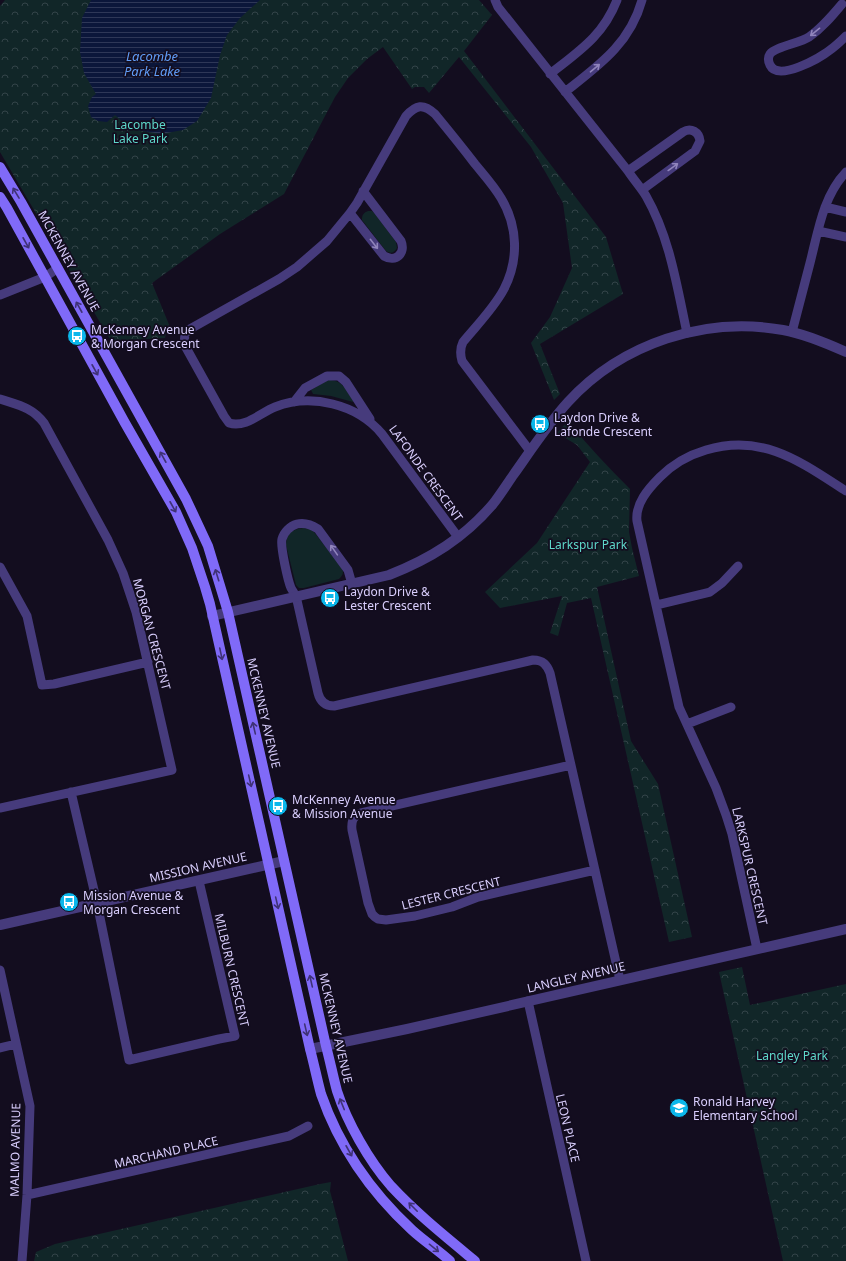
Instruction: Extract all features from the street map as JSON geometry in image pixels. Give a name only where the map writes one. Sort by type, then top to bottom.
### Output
[{"type":"main road","name":"MCKENNEY AVENUE","points":[[0,167],[58,268],[186,499],[208,546],[228,612],[337,1091],[348,1117],[371,1160],[390,1185],[424,1219],[474,1261]]},
{"type":"main road","points":[[0,197],[124,423],[176,512],[194,554],[205,587],[212,616],[310,1049],[321,1092],[332,1122],[356,1164],[382,1199],[408,1225],[450,1261]]},
{"type":"street","points":[[495,0],[498,7],[642,190],[656,216],[665,240],[687,332]]},
{"type":"street","points":[[550,74],[593,38],[607,21],[617,0]]},
{"type":"street","points":[[565,92],[595,69],[616,49],[633,23],[642,0]]},
{"type":"street","points":[[842,4],[825,24],[809,37],[771,52],[768,57],[769,64],[776,71],[802,66],[830,51],[846,36]]},
{"type":"street","name":"LAFONDE CRESCENT","points":[[373,424],[357,413],[334,404],[314,401],[294,402],[275,407],[245,423],[230,423],[224,416],[188,352],[184,344],[184,338],[188,331],[193,327],[279,279],[297,267],[327,241],[350,213],[406,116],[413,108],[420,106],[429,109],[435,114],[502,199],[509,215],[514,235],[515,249],[508,281],[500,296],[463,342],[460,348],[460,355],[462,361],[530,451]]},
{"type":"street","points":[[628,171],[683,132],[690,130],[698,134],[700,141],[695,151],[642,190]]},
{"type":"street","points":[[792,332],[825,207],[835,186],[846,172]]},
{"type":"street","points":[[350,213],[384,256],[392,258],[397,257],[400,254],[403,248],[401,241],[363,191]]},
{"type":"street","points":[[825,207],[846,212]]},
{"type":"street","points":[[818,231],[846,237]]},
{"type":"street","points":[[0,295],[44,277],[58,268]]},
{"type":"street","points":[[212,616],[389,575],[412,566],[433,555],[458,538],[493,504],[530,451],[569,401],[595,377],[620,359],[641,348],[687,332],[734,326],[767,328],[792,332],[846,352]]},
{"type":"street","name":"LAFONDE CRESCENT","points":[[294,402],[305,388],[327,376],[339,376],[346,382],[373,424],[382,434],[458,538]]},
{"type":"street","name":"MORGAN CRESCENT","points":[[0,399],[30,410],[40,418],[116,556],[136,612],[172,770],[0,808]]},
{"type":"street","name":"LARKSPUR CRESCENT","points":[[757,949],[732,834],[726,815],[716,788],[678,704],[637,521],[637,514],[642,498],[668,469],[683,459],[702,451],[729,445],[765,447],[787,455],[846,491]]},
{"type":"street","points":[[352,584],[348,570],[321,532],[311,525],[302,523],[286,531],[281,543],[291,587],[296,596],[318,693],[321,700],[329,706],[526,662],[540,660],[546,665],[550,673],[620,980]]},
{"type":"street","points":[[656,606],[710,592],[722,583],[738,566]]},
{"type":"street","points":[[0,567],[27,616],[42,685],[54,684],[148,662]]},
{"type":"street","points":[[687,724],[731,706]]},
{"type":"street","name":"LESTER CRESCENT","points":[[571,765],[357,814],[351,825],[368,903],[372,914],[378,919],[386,920],[415,916],[452,907],[478,897],[595,870]]},
{"type":"street","points":[[71,792],[96,903]]},
{"type":"street","name":"MISSION AVENUE","points":[[0,925],[284,861]]},
{"type":"street","name":"MILBURN CRESCENT","points":[[96,903],[129,1060],[235,1036],[199,881]]},
{"type":"street","name":"LANGLEY AVENUE","points":[[310,1049],[846,929]]},
{"type":"street","name":"MALMO AVENUE","points":[[0,970],[30,1106],[27,1195],[22,1261]]},
{"type":"street","name":"LEON PLACE","points":[[528,1001],[586,1261]]},
{"type":"street","points":[[0,1048],[16,1044]]},
{"type":"street","name":"MARCHAND PLACE","points":[[27,1195],[289,1136],[308,1126]]},
{"type":"green space","name":"Lacombe Lake Park","points":[[5,0],[479,0],[492,15],[464,51],[606,237],[623,294],[540,344],[560,394],[554,400],[531,343],[550,317],[572,268],[563,203],[531,147],[459,57],[429,93],[424,87],[415,87],[412,89],[383,47],[367,59],[348,78],[335,97],[284,194],[220,234],[152,283],[170,327],[165,338],[111,341],[0,152],[0,6]]},
{"type":"green space","points":[[368,211],[372,211],[375,214],[396,242],[397,248],[394,252],[391,253],[386,251],[362,220],[363,214]]},
{"type":"green space","points":[[328,380],[333,380],[340,383],[346,389],[353,402],[331,396],[313,394],[311,390]]},
{"type":"green space","name":"Larkspur Park","points":[[568,421],[598,456],[630,489],[629,532],[639,576],[597,587],[631,741],[658,784],[692,937],[669,942],[591,598],[567,603],[558,636],[550,633],[562,596],[500,608],[485,592],[537,543],[590,462],[577,445],[557,433]]},
{"type":"green space","points":[[303,528],[310,529],[314,532],[342,568],[343,574],[339,579],[304,588],[299,588],[296,585],[286,545],[287,538],[290,533]]},
{"type":"green space","name":"Langley Park","points":[[742,967],[750,1005],[846,984],[846,1261],[783,1261],[719,972]]},
{"type":"green space","points":[[331,1182],[330,1191],[348,1261],[34,1261],[36,1252],[55,1244]]},
{"type":"water","name":"Lacombe Park Lake","points":[[91,0],[260,0],[240,18],[227,35],[220,55],[211,98],[197,121],[183,130],[161,134],[131,129],[115,115],[107,122],[98,121],[91,117],[88,106],[92,97],[96,94],[84,73],[80,52],[82,18]]},
{"type":"place","name":"McKenney Avenue & Morgan Crescent","points":[[77,336]]},
{"type":"place","name":"Laydon Drive & Lafonde Crescent","points":[[540,424]]},
{"type":"place","name":"Laydon Drive & Lester Crescent","points":[[330,598]]},
{"type":"place","name":"McKenney Avenue & Mission Avenue","points":[[278,806]]},
{"type":"place","name":"Mission Avenue & Morgan Crescent","points":[[69,902]]},
{"type":"place","name":"Ronald Harvey Elementary School","points":[[679,1108]]}]
